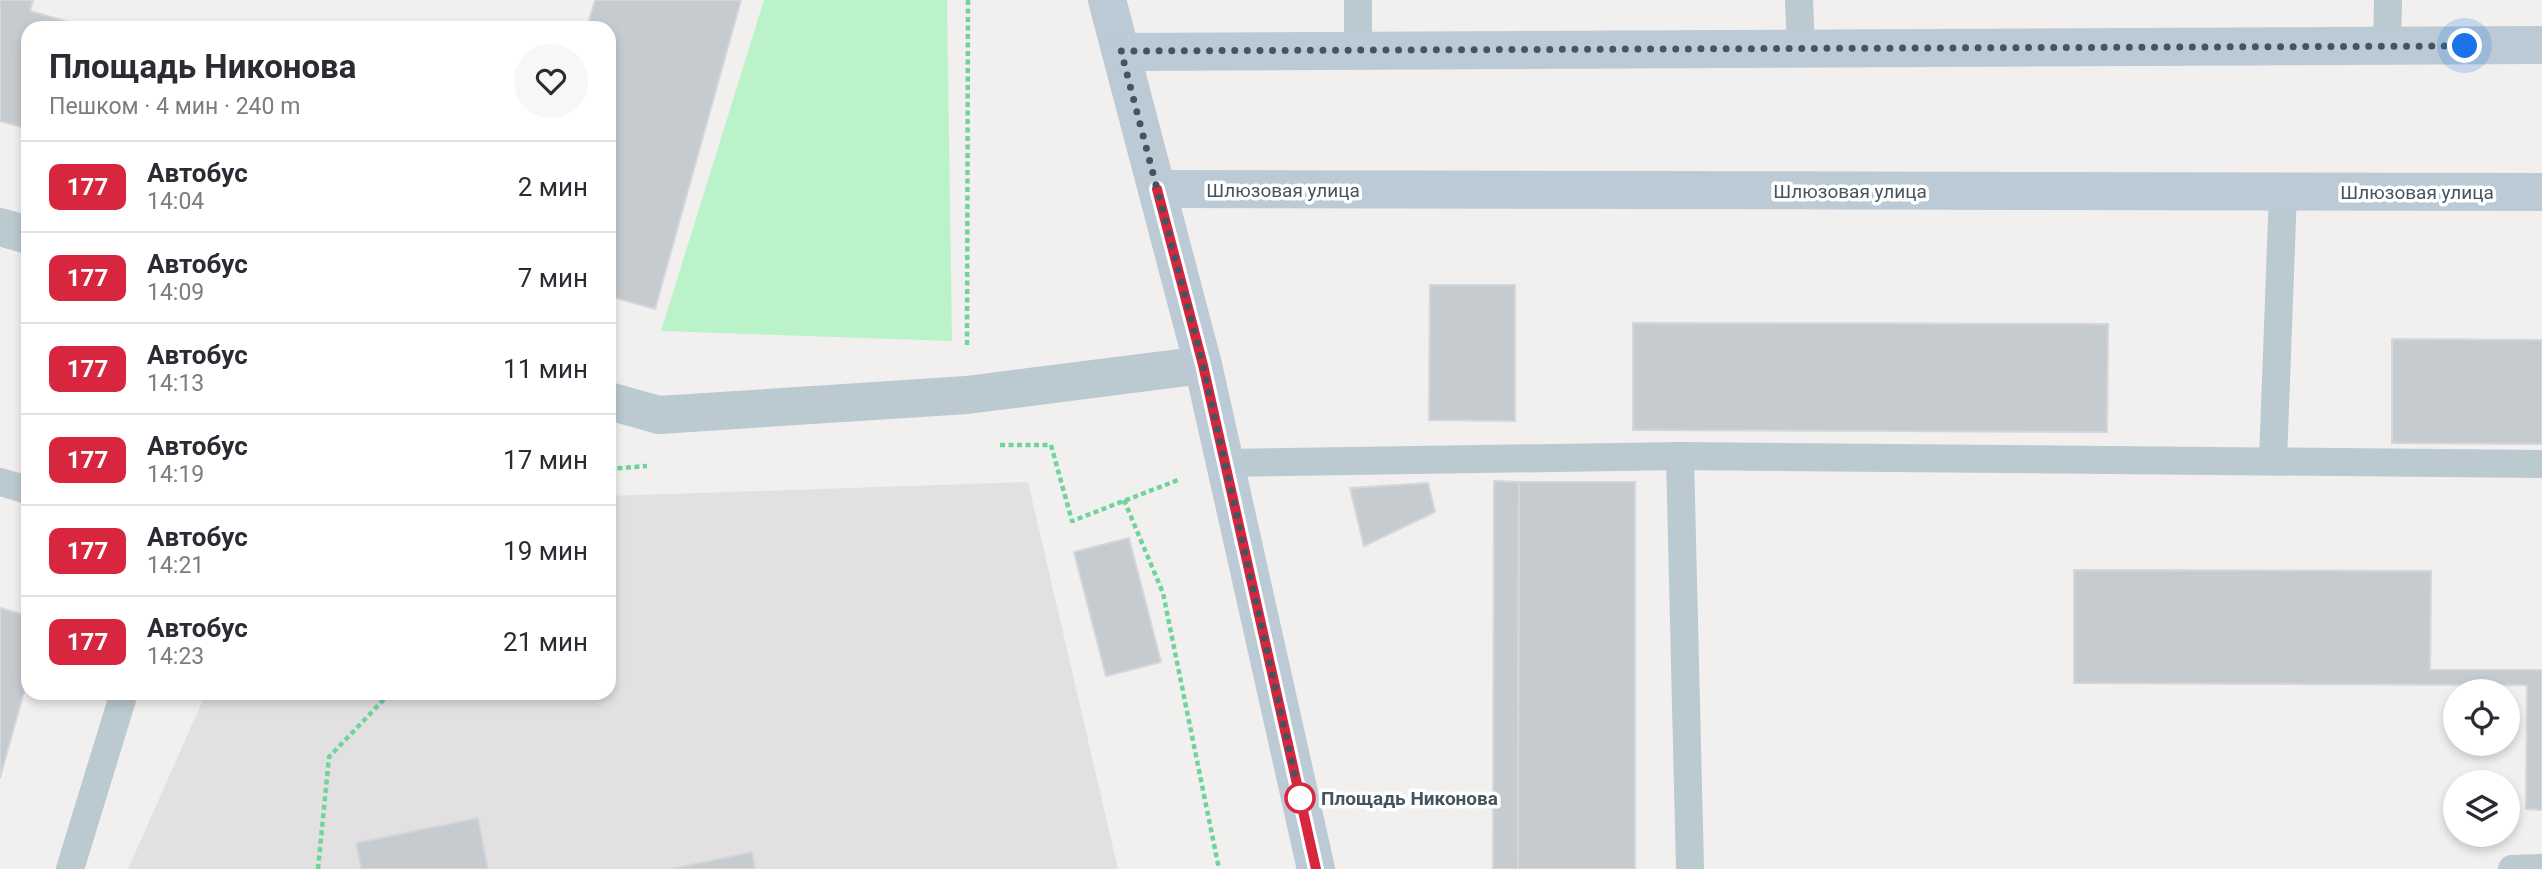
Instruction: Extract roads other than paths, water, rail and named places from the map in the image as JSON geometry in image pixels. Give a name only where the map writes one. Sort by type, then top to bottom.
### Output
[{"type":"main road","points":[[1107,0],[1203,365],[1316,869]]},
{"type":"main road","points":[[1121,51],[2542,45]]},
{"type":"main road","name":"Шлюзовая улица","points":[[1157,189],[2542,192]]},
{"type":"street","points":[[0,227],[21,233]]},
{"type":"street","points":[[616,403],[659,415],[967,395],[1203,365]]},
{"type":"lane","points":[[1358,0],[1358,51]]},
{"type":"lane","points":[[1799,0],[1801,49]]},
{"type":"lane","points":[[2387,46],[2388,0]]},
{"type":"lane","points":[[2273,461],[2283,191]]},
{"type":"lane","points":[[1680,456],[1689,869]]},
{"type":"lane","points":[[1225,463],[1680,456],[2542,464]]},
{"type":"lane","points":[[0,482],[21,488]]},
{"type":"lane","points":[[70,869],[122,700]]},
{"type":"lane","points":[[2511,869],[2542,868]]},
{"type":"place","name":"Площадь Никонова","points":[[1300,798]]}]
